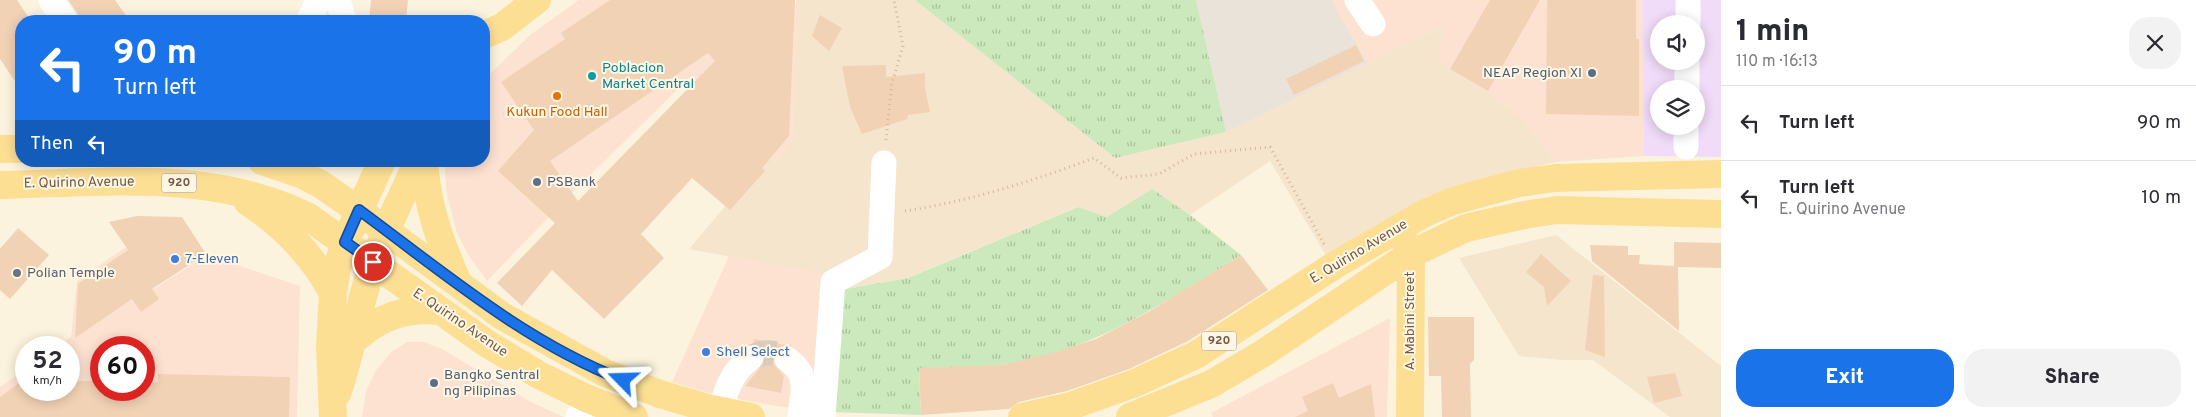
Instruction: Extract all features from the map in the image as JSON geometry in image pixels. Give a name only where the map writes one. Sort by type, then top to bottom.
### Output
[{"type":"main road","points":[[493,31],[538,0]]},
{"type":"main road","points":[[0,149],[15,149]]},
{"type":"main road","points":[[280,167],[322,185],[359,210],[502,316],[605,373],[660,394],[720,411],[750,417]]},
{"type":"main road","points":[[333,411],[330,359],[333,293],[337,268],[345,242],[379,167]]},
{"type":"main road","points":[[333,411],[348,364],[373,262],[415,167]]},
{"type":"main road","points":[[424,167],[426,189],[431,213],[440,240],[459,284]]},
{"type":"main road","name":"E. Quirino Avenue","points":[[1022,417],[1071,406],[1135,383],[1196,355],[1335,265],[1398,228],[1453,201],[1519,183],[1555,178],[1721,174]]},
{"type":"main road","name":"E. Quirino Avenue","points":[[0,185],[153,182],[221,188],[280,203],[307,216],[493,348],[539,375],[582,408],[634,417]]},
{"type":"main road","points":[[221,188],[252,204],[287,230],[315,263],[333,293]]},
{"type":"main road","name":"E. Quirino Avenue","points":[[1130,417],[1211,384],[1262,354],[1411,254],[1466,228],[1557,210],[1721,214]]},
{"type":"main road","name":"A. Mabini Street","points":[[1398,228],[1411,254],[1410,417]]},
{"type":"main road","points":[[353,341],[378,321],[392,314],[424,309],[440,311]]},
{"type":"street","points":[[51,0],[61,15]]},
{"type":"street","points":[[311,15],[319,0]]},
{"type":"street","points":[[338,0],[342,15]]},
{"type":"street","points":[[1356,0],[1373,24]]},
{"type":"street","points":[[1688,0],[1688,15]]},
{"type":"street","points":[[823,417],[833,282],[880,257],[884,163]]},
{"type":"street","points":[[720,411],[728,384],[746,361],[751,358]]},
{"type":"street","points":[[788,359],[799,368],[804,380],[800,417]]},
{"type":"path","points":[[884,163],[892,83],[903,46],[894,0]]},
{"type":"path","points":[[882,214],[936,206],[985,194],[1094,158],[1120,178],[1159,174],[1194,154],[1270,147],[1335,265]]},
{"type":"shaded area","points":[[579,0],[790,0],[797,5],[793,139],[774,163],[681,86],[572,193],[487,281],[469,256],[457,233],[447,195],[446,167],[490,167],[490,74],[530,35]]},
{"type":"shaded area","points":[[796,0],[915,0],[1115,158],[1226,132],[1442,26],[1490,94],[1525,121],[1555,162],[1459,186],[1327,257],[1270,161],[1190,215],[1152,190],[1107,217],[1077,207],[907,278],[840,290],[824,274],[689,249],[767,157],[774,163],[793,139]]},
{"type":"shaded area","points":[[1196,0],[1642,0],[1644,156],[1555,162],[1525,121],[1490,94],[1439,63],[1442,26],[1226,132]]},
{"type":"shaded area","points":[[1196,0],[1331,0],[1367,63],[1226,132]]},
{"type":"shaded area","points":[[1642,0],[1721,0],[1721,157],[1644,156]]},
{"type":"shaded area","points":[[1556,235],[1721,366],[1721,417],[1670,417],[1593,360],[1562,360],[1519,356],[1459,258]]},
{"type":"shaded area","points":[[126,247],[154,289],[207,255],[300,286],[297,417],[0,417],[0,387],[15,377],[15,401],[80,401],[80,336],[71,336],[77,281]]},
{"type":"shaded area","points":[[729,256],[825,274],[815,411],[769,405],[708,393],[672,382]]},
{"type":"shaded area","points":[[1390,318],[1387,417],[1213,417],[1211,413]]},
{"type":"shaded area","name":"Bangko Sentral ng Pilipinas","points":[[407,342],[424,342],[442,349],[531,402],[564,417],[362,417],[366,391],[376,370],[391,352]]},
{"type":"green space","points":[[915,0],[1196,0],[1226,132],[1115,158]]},
{"type":"green space","points":[[1152,189],[1190,215],[1241,255],[1157,307],[1098,337],[1068,349],[1004,365],[919,368],[921,415],[829,412],[840,290],[908,278],[1078,207],[1107,217]]},
{"type":"building","points":[[0,0],[17,0],[27,15],[15,15],[15,81],[0,59]]},
{"type":"building","points":[[68,0],[115,0],[126,15],[78,15]]},
{"type":"building","points":[[371,0],[408,0],[407,15],[370,15]]},
{"type":"building","points":[[610,0],[795,0],[789,136],[762,168],[765,171],[730,210],[692,178],[641,234],[664,258],[604,319],[552,270],[522,306],[497,283],[555,223],[498,171],[534,130],[501,82],[565,39],[561,33]],"holes":[[[708,53],[715,61],[578,201],[550,161]]]},
{"type":"building","points":[[1490,0],[1540,0],[1488,91],[1450,69]]},
{"type":"building","points":[[1547,0],[1636,0],[1636,39],[1639,39],[1639,116],[1546,114]]},
{"type":"building","points":[[820,15],[842,28],[829,51],[812,36]]},
{"type":"building","points":[[1356,45],[1364,61],[1294,95],[1286,79]]},
{"type":"building","points":[[886,65],[886,77],[925,73],[925,89],[930,112],[908,115],[907,119],[862,134],[850,107],[842,66]]},
{"type":"building","points":[[137,216],[182,217],[206,254],[152,289],[159,299],[141,312],[132,299],[78,336],[75,336],[78,284],[128,250],[109,222]]},
{"type":"building","name":"Polian Temple","points":[[18,228],[49,255],[10,299],[0,290],[0,249]]},
{"type":"building","points":[[1674,242],[1721,243],[1721,268],[1678,267],[1679,331],[1592,261],[1590,245],[1628,246],[1628,255],[1640,255],[1639,264],[1674,266]]},
{"type":"building","points":[[1541,254],[1571,281],[1547,306],[1544,287],[1526,272]]},
{"type":"building","points":[[1241,255],[1268,290],[1188,341],[1129,369],[1067,391],[1019,402],[1009,409],[921,415],[919,368],[1003,365],[1056,352],[1096,339],[1150,311]]},
{"type":"building","points":[[1593,275],[1604,276],[1605,357],[1585,350]]},
{"type":"building","points":[[1428,317],[1474,317],[1474,360],[1470,364],[1471,417],[1442,417],[1441,376],[1429,376]]},
{"type":"building","points":[[754,339],[786,345],[776,349],[773,357],[774,364],[784,376],[781,393],[745,386],[764,363],[765,356],[763,350],[753,344]]},
{"type":"building","points":[[1675,373],[1682,396],[1654,403],[1647,377]]},
{"type":"building","points":[[158,374],[290,377],[289,417],[0,417],[0,397],[15,386],[15,401],[80,401],[80,381],[90,381],[90,401],[155,401],[155,382],[158,382]]},
{"type":"building","points":[[1333,383],[1339,398],[1371,384],[1375,417],[1295,417],[1308,411],[1302,397]]},
{"type":"tunnel","points":[[751,358],[769,353],[778,354],[787,359]]},
{"type":"place","name":"NEAP Region XI","points":[[1592,73]]},
{"type":"place","name":"Poblacion Market Central","points":[[592,76]]},
{"type":"place","name":"Kukun Food Hall","points":[[557,96]]},
{"type":"place","name":"PSBank","points":[[537,182]]},
{"type":"place","name":"7-Eleven","points":[[175,259]]},
{"type":"place","name":"Polian Temple","points":[[17,273]]},
{"type":"place","name":"Shell Select","points":[[706,352]]},
{"type":"place","name":"Bangko Sentral ng Pilipinas","points":[[434,383]]},
{"type":"route","points":[[373,262],[345,242],[359,210],[502,316],[542,340],[605,373],[623,380]]}]
